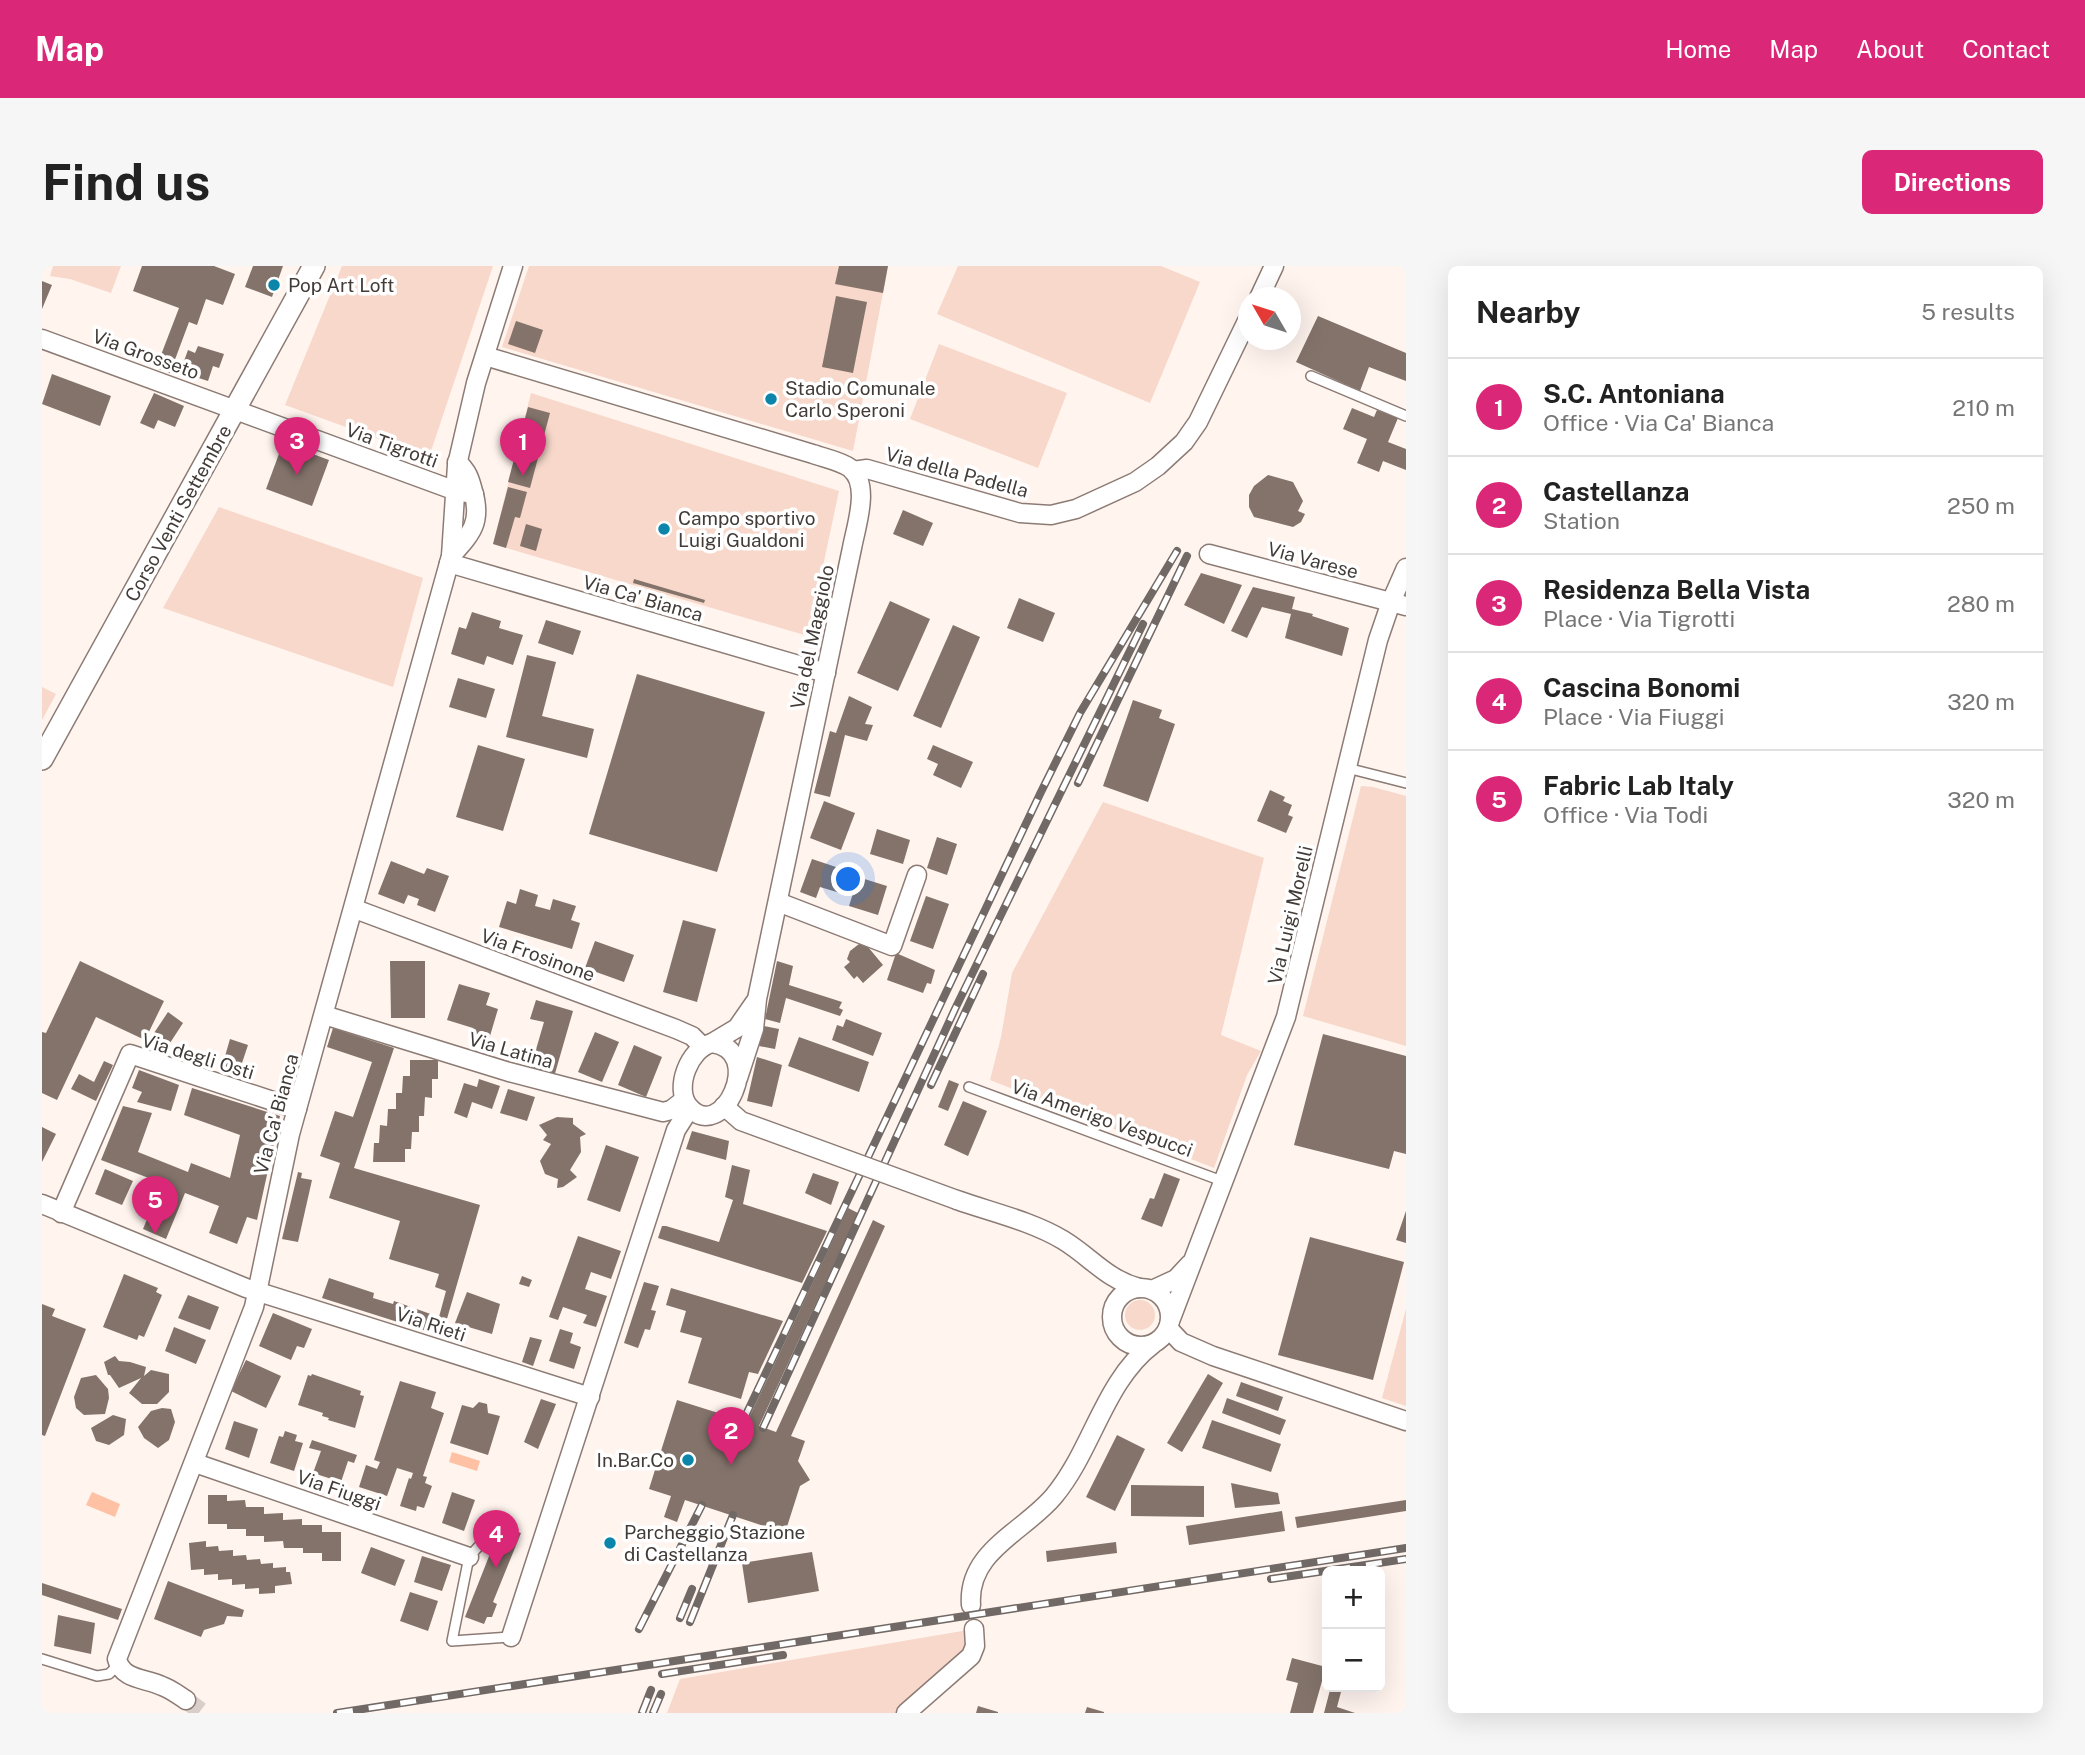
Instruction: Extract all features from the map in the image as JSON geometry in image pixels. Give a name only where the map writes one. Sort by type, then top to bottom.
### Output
[{"type":"street","name":"Corso Venti Settembre","points":[[42,759],[314,266]]},
{"type":"street","name":"Via Ca' Bianca","points":[[450,559],[475,524],[478,510],[465,493],[457,461],[513,266]]},
{"type":"street","points":[[1264,287],[1274,266]]},
{"type":"street","name":"Via Grosseto","points":[[42,339],[235,410]]},
{"type":"street","name":"Via della Padella","points":[[853,471],[867,469],[1027,514],[1056,514],[1083,506],[1147,474],[1188,437],[1238,340]]},
{"type":"street","points":[[485,356],[813,454],[847,466],[853,471]]},
{"type":"street","name":"Via Tigrotti","points":[[235,410],[465,493]]},
{"type":"street","name":"Via del Maggiolo","points":[[738,1078],[754,1029],[757,999],[858,518],[860,488],[853,471]]},
{"type":"street","name":"Via Ca' Bianca","points":[[118,1665],[118,1655],[195,1463],[258,1291],[288,1142],[355,909],[450,559],[465,493]]},
{"type":"street","name":"Via Varese","points":[[1209,554],[1398,604]]},
{"type":"street","name":"Via Ca' Bianca","points":[[450,559],[826,673]]},
{"type":"street","name":"Via Luigi Morelli","points":[[1169,1325],[1286,1017],[1378,640],[1398,604],[1406,568]]},
{"type":"street","points":[[778,902],[892,946],[917,875]]},
{"type":"street","name":"Via Frosinone","points":[[355,909],[676,1029],[707,1045]]},
{"type":"street","name":"Via del Maggiolo","points":[[707,1045],[737,1028],[757,999]]},
{"type":"street","name":"Via Latina","points":[[324,1015],[509,1072],[663,1112],[687,1104]]},
{"type":"street","points":[[511,1637],[687,1104],[683,1084],[687,1067],[707,1045],[724,1047],[736,1064],[738,1078],[732,1097],[714,1114],[705,1116],[696,1113],[687,1104]]},
{"type":"street","name":"Via degli Osti","points":[[61,1213],[130,1054],[297,1109]]},
{"type":"street","points":[[724,1106],[741,1121],[1053,1235],[1120,1282],[1146,1289],[1166,1303],[1169,1325],[1181,1342],[1213,1356],[1406,1421]]},
{"type":"street","name":"Via Rieti","points":[[42,1204],[258,1291],[590,1397]]},
{"type":"street","points":[[1113,1310],[1123,1295],[1176,1279],[1190,1264]]},
{"type":"street","points":[[1094,1265],[1106,1285],[1113,1310],[1113,1325],[1122,1339],[1125,1353],[1123,1375]]},
{"type":"street","points":[[971,1605],[971,1582],[978,1567],[994,1549],[1043,1509],[1059,1490],[1123,1375],[1162,1337],[1169,1325]]},
{"type":"street","points":[[1122,1339],[1137,1346],[1153,1344]]},
{"type":"street","name":"Via Fiuggi","points":[[195,1463],[469,1557]]},
{"type":"street","points":[[906,1713],[971,1656],[975,1646],[974,1629]]},
{"type":"street","points":[[118,1665],[129,1675],[163,1686],[186,1700]]},
{"type":"lane","points":[[1311,376],[1406,416]]},
{"type":"lane","points":[[1347,768],[1406,783]]},
{"type":"lane","name":"Via Amerigo Vespucci","points":[[969,1087],[1222,1181]]},
{"type":"lane","points":[[488,1536],[469,1557],[452,1641],[511,1637]]},
{"type":"lane","points":[[42,1659],[97,1676],[108,1674],[118,1665]]},
{"type":"shaded area","points":[[53,266],[121,266],[111,293],[70,279],[50,276]]},
{"type":"shaded area","points":[[342,266],[493,266],[429,457],[285,405]]},
{"type":"shaded area","name":"Stadio Comunale Carlo Speroni","points":[[529,266],[888,266],[853,451],[502,347]]},
{"type":"shaded area","points":[[958,266],[1161,266],[1200,282],[1150,403],[937,314]]},
{"type":"shaded area","points":[[939,344],[1067,393],[1038,468],[910,419]]},
{"type":"shaded area","name":"Campo sportivo Luigi Gualdoni","points":[[531,393],[839,491],[808,636],[493,544]]},
{"type":"shaded area","points":[[219,507],[423,578],[393,687],[163,608]]},
{"type":"shaded area","points":[[42,687],[56,694],[42,720]]},
{"type":"shaded area","points":[[1361,786],[1406,796],[1406,1046],[1303,1016]]},
{"type":"shaded area","points":[[1103,802],[1264,858],[1221,1035],[1261,1051],[1247,1075],[1214,1168],[990,1080],[1001,1037],[1012,973]]},
{"type":"shaded area","points":[[1140,1300],[1151,1304],[1155,1315],[1151,1326],[1140,1330],[1129,1326],[1125,1315],[1129,1304]]},
{"type":"shaded area","points":[[1406,1309],[1406,1406],[1382,1398]]},
{"type":"shaded area","points":[[452,1452],[480,1461],[477,1471],[449,1462]]},
{"type":"shaded area","points":[[92,1492],[120,1504],[115,1517],[86,1505]]},
{"type":"shaded area","points":[[968,1630],[965,1653],[895,1713],[667,1713],[680,1679]]},
{"type":"building","points":[[142,266],[214,266],[235,274],[223,305],[206,299],[197,325],[189,322],[170,373],[156,368],[179,308],[133,291]]},
{"type":"building","points":[[253,266],[283,266],[272,297],[245,287]]},
{"type":"building","points":[[839,266],[888,266],[883,293],[835,284]]},
{"type":"building","points":[[42,281],[52,285],[42,309]]},
{"type":"building","points":[[836,296],[867,302],[853,373],[822,367]]},
{"type":"building","points":[[1318,316],[1406,353],[1406,381],[1369,367],[1360,391],[1296,362]]},
{"type":"building","points":[[516,321],[543,330],[535,353],[508,344]]},
{"type":"building","points":[[198,346],[224,354],[219,368],[213,366],[208,381],[180,372],[188,350],[195,353]]},
{"type":"building","points":[[52,374],[111,396],[100,426],[42,404]]},
{"type":"building","points":[[154,393],[184,406],[175,427],[158,420],[154,429],[140,423]]},
{"type":"building","points":[[528,407],[550,413],[530,488],[508,482]]},
{"type":"building","points":[[1352,408],[1374,417],[1377,410],[1398,418],[1388,442],[1406,449],[1406,470],[1383,461],[1379,472],[1357,463],[1367,439],[1343,429]]},
{"type":"building","points":[[283,443],[329,460],[312,506],[266,489]]},
{"type":"building","points":[[1268,475],[1293,482],[1303,501],[1298,511],[1305,514],[1301,522],[1293,527],[1254,517],[1249,507],[1249,495],[1254,486]]},
{"type":"building","points":[[508,487],[527,492],[520,518],[515,517],[506,548],[493,544]]},
{"type":"building","points":[[903,510],[933,523],[923,546],[893,534]]},
{"type":"building","points":[[526,524],[542,529],[536,551],[520,546]]},
{"type":"building","points":[[1201,573],[1242,585],[1224,624],[1184,605]]},
{"type":"building","points":[[634,579],[705,600],[704,603],[633,583]]},
{"type":"building","points":[[1253,587],[1295,597],[1292,609],[1349,628],[1342,656],[1285,638],[1291,614],[1262,607],[1247,638],[1231,631]]},
{"type":"building","points":[[1019,598],[1055,613],[1043,642],[1007,628]]},
{"type":"building","points":[[890,601],[930,619],[898,691],[857,673]]},
{"type":"building","points":[[472,612],[501,621],[499,628],[523,635],[513,665],[487,656],[484,665],[451,654],[459,627],[466,629]]},
{"type":"building","points":[[546,620],[581,631],[573,655],[538,643]]},
{"type":"building","points":[[953,625],[980,637],[941,728],[913,716]]},
{"type":"building","points":[[527,655],[556,662],[542,716],[594,729],[587,758],[506,737]]},
{"type":"building","points":[[637,674],[765,712],[717,872],[589,834]]},
{"type":"building","points":[[458,678],[495,689],[486,718],[449,707]]},
{"type":"building","points":[[849,696],[872,707],[865,724],[873,725],[867,741],[845,735],[830,797],[814,793],[830,731],[836,733]]},
{"type":"building","points":[[1133,700],[1162,710],[1159,718],[1175,724],[1148,802],[1103,786]]},
{"type":"building","points":[[478,745],[525,759],[503,831],[456,817]]},
{"type":"building","points":[[933,745],[973,762],[961,788],[933,775],[938,764],[927,759]]},
{"type":"building","points":[[1270,790],[1285,797],[1283,801],[1292,805],[1288,815],[1293,817],[1286,833],[1257,821]]},
{"type":"building","points":[[824,801],[855,813],[841,850],[810,838]]},
{"type":"building","points":[[877,829],[910,840],[903,864],[870,854]]},
{"type":"building","points":[[937,837],[957,844],[947,875],[927,868]]},
{"type":"building","points":[[812,859],[848,871],[840,893],[820,887],[816,898],[800,892]]},
{"type":"building","points":[[391,861],[424,874],[427,868],[449,876],[435,912],[417,905],[419,899],[408,895],[404,904],[378,894]]},
{"type":"building","points":[[858,877],[887,886],[878,915],[849,906]]},
{"type":"building","points":[[520,889],[538,895],[535,906],[550,910],[553,899],[576,906],[571,920],[580,923],[572,949],[499,927],[507,901],[516,904]]},
{"type":"building","points":[[926,896],[949,904],[933,949],[910,941]]},
{"type":"building","points":[[683,920],[716,929],[697,1002],[663,992]]},
{"type":"building","points":[[595,941],[634,955],[624,982],[585,968]]},
{"type":"building","points":[[859,944],[868,947],[883,965],[863,983],[857,976],[854,979],[844,967],[850,962],[847,959],[850,951]]},
{"type":"building","points":[[896,953],[935,970],[931,984],[927,983],[923,993],[887,980]]},
{"type":"building","points":[[80,961],[164,1001],[145,1040],[96,1017],[57,1100],[42,1093],[42,1032],[46,1033]]},
{"type":"building","points":[[390,961],[425,961],[425,1018],[391,1018]]},
{"type":"building","points":[[777,961],[793,966],[789,985],[842,1002],[839,1008],[843,1010],[840,1016],[786,998],[780,1023],[765,1019]]},
{"type":"building","points":[[459,984],[490,993],[486,1005],[498,1009],[487,1046],[469,1041],[473,1028],[447,1020]]},
{"type":"building","points":[[536,1000],[573,1011],[554,1077],[530,1070],[544,1022],[530,1019]]},
{"type":"building","points":[[168,1012],[183,1023],[170,1043],[154,1033]]},
{"type":"building","points":[[846,1019],[882,1033],[873,1056],[832,1040],[837,1025],[843,1027]]},
{"type":"building","points":[[764,1026],[779,1029],[775,1049],[759,1046]]},
{"type":"building","points":[[333,1028],[394,1048],[354,1168],[480,1205],[442,1336],[322,1298],[329,1278],[374,1293],[373,1298],[393,1304],[394,1301],[439,1317],[446,1291],[435,1287],[439,1274],[389,1259],[400,1221],[329,1198],[340,1163],[320,1156],[335,1111],[353,1117],[372,1062],[327,1047]]},
{"type":"building","points":[[595,1032],[619,1042],[602,1082],[578,1072]]},
{"type":"building","points":[[1323,1034],[1406,1056],[1406,1154],[1394,1151],[1389,1169],[1294,1145]]},
{"type":"building","points":[[799,1037],[869,1062],[859,1092],[788,1066]]},
{"type":"building","points":[[230,1039],[248,1045],[238,1075],[221,1070]]},
{"type":"building","points":[[634,1045],[662,1057],[646,1097],[618,1085]]},
{"type":"building","points":[[757,1057],[782,1065],[772,1107],[747,1101]]},
{"type":"building","points":[[410,1060],[438,1060],[438,1079],[432,1079],[432,1098],[425,1097],[424,1116],[419,1116],[419,1132],[412,1132],[411,1149],[405,1149],[405,1162],[373,1162],[374,1143],[379,1143],[380,1125],[387,1126],[388,1109],[396,1109],[396,1093],[402,1093],[403,1076],[410,1076]]},
{"type":"building","points":[[104,1061],[113,1065],[96,1101],[71,1089],[79,1074],[94,1082]]},
{"type":"building","points":[[139,1070],[179,1085],[171,1111],[137,1102],[142,1092],[132,1088]]},
{"type":"building","points":[[479,1079],[500,1086],[492,1109],[472,1102],[467,1118],[454,1113],[464,1083],[477,1087]]},
{"type":"building","points":[[949,1080],[959,1084],[948,1111],[938,1107]]},
{"type":"building","points":[[192,1088],[280,1116],[257,1220],[247,1217],[237,1244],[209,1233],[219,1206],[185,1193],[166,1239],[143,1229],[162,1183],[101,1160],[123,1106],[152,1113],[138,1152],[188,1172],[191,1163],[230,1178],[240,1135],[184,1115]]},
{"type":"building","points":[[508,1089],[535,1097],[527,1121],[500,1113]]},
{"type":"building","points":[[963,1101],[987,1111],[968,1156],[944,1145]]},
{"type":"building","points":[[557,1117],[573,1118],[573,1124],[586,1134],[580,1137],[581,1152],[570,1170],[577,1177],[557,1188],[558,1179],[545,1174],[540,1161],[551,1144],[543,1140],[547,1135],[539,1125]]},
{"type":"building","points":[[42,1127],[56,1134],[42,1162]]},
{"type":"building","points":[[692,1131],[729,1141],[726,1160],[686,1149]]},
{"type":"building","points":[[606,1145],[639,1157],[620,1212],[587,1200]]},
{"type":"building","points":[[732,1165],[750,1170],[743,1204],[827,1231],[802,1283],[658,1238],[662,1226],[666,1226],[719,1242],[733,1200],[725,1197]]},
{"type":"building","points":[[105,1169],[133,1181],[122,1205],[95,1194]]},
{"type":"building","points":[[298,1172],[302,1173],[301,1178],[312,1180],[298,1242],[282,1239]]},
{"type":"building","points":[[813,1173],[839,1182],[831,1205],[805,1193]]},
{"type":"building","points":[[1164,1173],[1180,1179],[1162,1227],[1141,1219],[1150,1198],[1154,1199]]},
{"type":"building","points":[[848,1208],[858,1213],[759,1426],[776,1432],[873,1220],[885,1226],[791,1436],[805,1441],[798,1461],[810,1480],[800,1486],[785,1533],[685,1500],[677,1522],[664,1517],[671,1496],[649,1489],[677,1400],[747,1422]]},
{"type":"building","points":[[1406,1211],[1406,1243],[1396,1240]]},
{"type":"building","points":[[578,1236],[621,1251],[611,1279],[591,1272],[585,1289],[607,1296],[596,1327],[583,1323],[587,1315],[563,1307],[558,1320],[549,1317]]},
{"type":"building","points":[[1310,1237],[1404,1262],[1373,1380],[1278,1355]]},
{"type":"building","points":[[124,1274],[158,1288],[156,1292],[162,1295],[144,1337],[139,1335],[137,1340],[103,1327]]},
{"type":"building","points":[[522,1276],[532,1280],[529,1287],[519,1284]]},
{"type":"building","points":[[644,1282],[659,1286],[651,1310],[656,1311],[650,1330],[645,1329],[638,1348],[624,1343]]},
{"type":"building","points":[[671,1288],[783,1321],[758,1374],[749,1372],[741,1399],[688,1383],[702,1338],[680,1332],[686,1311],[666,1305]]},
{"type":"building","points":[[467,1292],[500,1304],[492,1334],[455,1323]]},
{"type":"building","points":[[188,1295],[219,1307],[210,1330],[178,1318]]},
{"type":"building","points":[[42,1304],[55,1309],[52,1316],[86,1329],[45,1436],[42,1435]]},
{"type":"building","points":[[273,1313],[312,1329],[304,1348],[297,1346],[291,1360],[259,1346]]},
{"type":"building","points":[[174,1327],[206,1340],[196,1364],[165,1351]]},
{"type":"building","points":[[560,1329],[573,1333],[570,1343],[581,1347],[574,1369],[549,1361]]},
{"type":"building","points":[[530,1337],[542,1340],[533,1366],[522,1362]]},
{"type":"building","points":[[115,1356],[119,1361],[146,1367],[144,1376],[151,1370],[169,1374],[169,1392],[157,1404],[142,1404],[129,1393],[141,1378],[119,1388],[108,1375],[104,1362]]},
{"type":"building","points":[[246,1360],[281,1376],[266,1408],[231,1391]]},
{"type":"building","points":[[312,1374],[361,1391],[360,1395],[364,1396],[355,1428],[328,1420],[329,1418],[322,1416],[323,1413],[298,1405],[308,1375]]},
{"type":"building","points":[[1208,1374],[1223,1383],[1182,1452],[1167,1443]]},
{"type":"building","points":[[96,1375],[108,1389],[105,1414],[84,1415],[76,1408],[74,1397],[81,1378]]},
{"type":"building","points":[[400,1381],[436,1392],[431,1408],[444,1413],[423,1476],[427,1477],[425,1483],[432,1486],[424,1508],[417,1506],[416,1511],[400,1506],[413,1473],[397,1468],[387,1496],[359,1487],[366,1465],[377,1469],[380,1462],[374,1460]]},
{"type":"building","points":[[1241,1382],[1283,1397],[1278,1411],[1236,1396]]},
{"type":"building","points":[[1227,1398],[1286,1420],[1280,1435],[1222,1413]]},
{"type":"building","points":[[541,1399],[556,1404],[538,1449],[524,1442]]},
{"type":"building","points":[[479,1402],[487,1404],[488,1413],[500,1416],[488,1455],[450,1443],[462,1405],[473,1408]]},
{"type":"building","points":[[171,1409],[175,1422],[169,1440],[158,1448],[144,1438],[138,1427],[151,1411]]},
{"type":"building","points":[[113,1415],[126,1419],[124,1435],[109,1445],[96,1441],[91,1428]]},
{"type":"building","points":[[1212,1420],[1281,1444],[1271,1472],[1202,1448]]},
{"type":"building","points":[[234,1421],[258,1429],[249,1458],[225,1449]]},
{"type":"building","points":[[285,1431],[297,1435],[295,1441],[303,1443],[294,1471],[270,1463],[279,1436],[283,1437]]},
{"type":"building","points":[[1117,1435],[1145,1449],[1115,1511],[1086,1497]]},
{"type":"building","points":[[312,1440],[357,1455],[354,1463],[348,1461],[341,1482],[313,1473],[321,1451],[309,1448]]},
{"type":"building","points":[[1231,1483],[1278,1493],[1280,1504],[1235,1508]]},
{"type":"building","points":[[1131,1485],[1204,1486],[1204,1517],[1131,1516]]},
{"type":"building","points":[[452,1492],[475,1500],[464,1531],[442,1523]]},
{"type":"building","points":[[208,1495],[227,1495],[227,1501],[245,1500],[246,1507],[264,1507],[264,1514],[283,1513],[283,1520],[302,1519],[302,1525],[322,1525],[322,1532],[341,1532],[341,1561],[322,1561],[322,1553],[303,1553],[303,1548],[284,1548],[283,1541],[264,1542],[264,1536],[246,1536],[246,1529],[227,1529],[227,1524],[208,1524]]},
{"type":"building","points":[[1406,1500],[1406,1511],[1297,1528],[1295,1517]]},
{"type":"building","points":[[1282,1511],[1285,1531],[1189,1545],[1186,1526]]},
{"type":"building","points":[[501,1526],[521,1533],[493,1602],[497,1604],[492,1617],[487,1617],[484,1624],[465,1617]]},
{"type":"building","points":[[206,1541],[206,1547],[218,1546],[219,1551],[233,1550],[233,1556],[246,1555],[247,1560],[260,1559],[261,1564],[273,1563],[273,1568],[286,1567],[286,1572],[290,1572],[292,1584],[275,1586],[275,1593],[259,1594],[259,1588],[245,1589],[245,1584],[232,1585],[232,1579],[218,1580],[218,1574],[204,1575],[204,1569],[191,1570],[189,1543]]},
{"type":"building","points":[[1116,1542],[1117,1553],[1047,1562],[1046,1551]]},
{"type":"building","points":[[371,1547],[405,1560],[395,1586],[361,1573]]},
{"type":"building","points":[[812,1552],[819,1591],[748,1603],[742,1563]]},
{"type":"building","points":[[422,1556],[451,1565],[442,1591],[414,1582]]},
{"type":"building","points":[[168,1581],[244,1610],[242,1617],[227,1616],[224,1624],[204,1630],[201,1637],[154,1619]]},
{"type":"building","points":[[42,1583],[122,1609],[118,1620],[42,1595]]},
{"type":"building","points":[[410,1592],[438,1601],[428,1631],[400,1621]]},
{"type":"building","points":[[58,1615],[95,1623],[91,1654],[54,1646]]},
{"type":"building","points":[[1292,1658],[1322,1666],[1322,1681],[1313,1713],[1290,1713],[1298,1683],[1286,1680]]},
{"type":"building","points":[[1329,1692],[1341,1692],[1337,1707],[1355,1713],[1324,1713]]},
{"type":"building","points":[[978,1706],[998,1712],[998,1713],[976,1713]]},
{"type":"building","points":[[1087,1707],[1104,1712],[1104,1713],[1085,1713]]},
{"type":"tunnel","points":[[186,1700],[203,1713]]},
{"type":"railway","points":[[743,1421],[1080,713],[1177,551]]},
{"type":"railway","points":[[1078,783],[1187,556]]},
{"type":"railway","points":[[763,1428],[955,1009],[1143,624]]},
{"type":"railway","points":[[931,1085],[983,974]]},
{"type":"railway","points":[[639,1629],[702,1505]]},
{"type":"railway","points":[[690,1622],[733,1515]]},
{"type":"railway","points":[[337,1713],[1406,1548]]},
{"type":"railway","points":[[1271,1579],[1406,1559]]},
{"type":"railway","points":[[680,1618],[692,1589]]},
{"type":"railway","points":[[662,1674],[783,1655]]},
{"type":"railway","points":[[642,1713],[651,1690]]},
{"type":"railway","points":[[653,1713],[661,1694]]},
{"type":"place","name":"Pop Art Loft","points":[[274,285]]},
{"type":"place","name":"Stadio Comunale Carlo Speroni","points":[[771,399]]},
{"type":"place","name":"Residenza Bella Vista","points":[[297,475]]},
{"type":"place","name":"S.C. Antoniana","points":[[523,476]]},
{"type":"place","name":"Campo sportivo Luigi Gualdoni","points":[[664,529]]},
{"type":"place","name":"Fabric Lab Italy","points":[[155,1234]]},
{"type":"place","name":"In.Bar.Co","points":[[688,1460]]},
{"type":"place","name":"Castellanza","points":[[731,1465]]},
{"type":"place","name":"Parcheggio Stazione di Castellanza","points":[[610,1543]]},
{"type":"place","name":"Cascina Bonomi","points":[[496,1568]]}]
